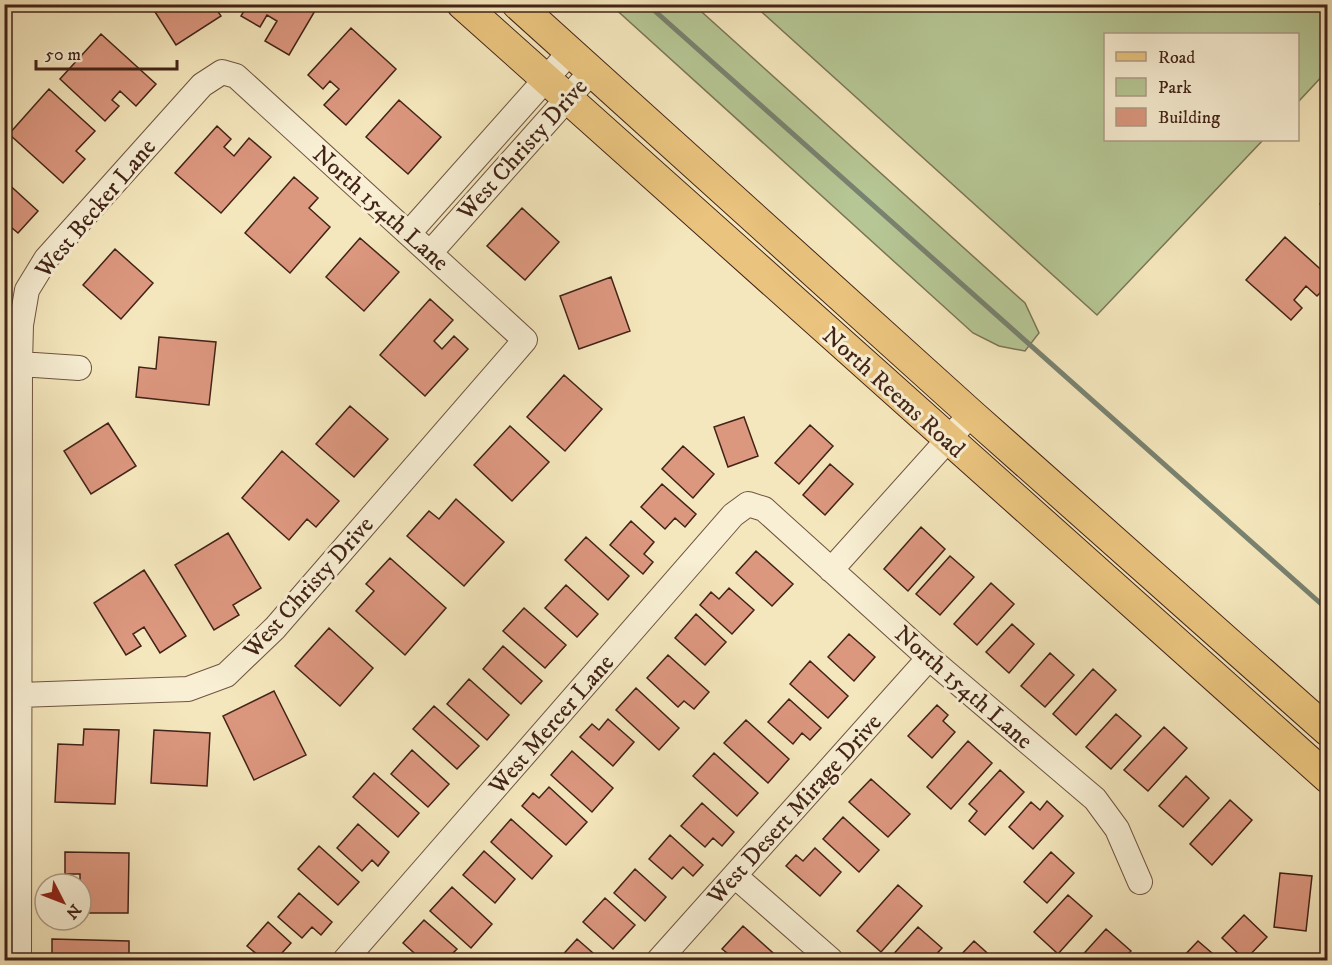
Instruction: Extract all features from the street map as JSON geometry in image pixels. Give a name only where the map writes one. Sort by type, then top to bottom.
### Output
[{"type":"main road","name":"North Reems Road","points":[[462,4],[946,440],[1328,778]]},
{"type":"main road","name":"North Reems Road","points":[[517,4],[971,414],[1328,731]]},
{"type":"street","name":"West Christy Drive","points":[[430,253],[500,174],[556,89],[569,53]]},
{"type":"street","name":"West Becker Lane","points":[[19,960],[20,364],[21,325],[27,290],[46,259],[202,85],[222,72],[236,76]]},
{"type":"street","name":"West Christy Drive","points":[[409,232],[478,155],[556,89],[591,72]]},
{"type":"street","name":"North 154th Lane","points":[[236,76],[525,340]]},
{"type":"street","points":[[478,155],[500,174]]},
{"type":"street","name":"West Christy Drive","points":[[20,694],[188,689],[226,675],[275,628],[525,340]]},
{"type":"street","points":[[20,364],[79,368]]},
{"type":"street","points":[[831,570],[971,414]]},
{"type":"street","name":"West Mercer Lane","points":[[345,960],[734,515],[748,504],[764,509]]},
{"type":"street","name":"North 154th Lane","points":[[764,509],[929,658],[1095,799],[1117,829],[1140,882]]},
{"type":"street","name":"West Desert Mirage Drive","points":[[659,960],[929,658]]},
{"type":"street","points":[[735,876],[831,960]]},
{"type":"green space","points":[[611,5],[694,5],[1025,303],[1039,333],[1025,351],[999,346],[973,333]]},
{"type":"green space","points":[[754,5],[1327,5],[1327,71],[1299,101],[1299,33],[1104,33],[1104,141],[1262,141],[1097,315]]},
{"type":"building","points":[[150,4],[213,4],[221,16],[176,45]]},
{"type":"building","points":[[248,4],[319,4],[289,55],[265,41],[277,21],[267,15],[260,27],[241,16]]},
{"type":"building","points":[[351,28],[396,69],[346,125],[324,105],[339,89],[330,81],[323,89],[308,75]]},
{"type":"building","points":[[101,34],[156,84],[136,106],[120,91],[112,100],[119,106],[105,121],[60,79]]},
{"type":"building","points":[[49,89],[95,131],[76,151],[85,159],[63,183],[9,134]]},
{"type":"building","points":[[399,100],[441,137],[408,174],[366,137]]},
{"type":"building","points":[[217,126],[231,139],[224,147],[234,156],[249,138],[271,157],[221,213],[175,173]]},
{"type":"building","points":[[294,177],[318,198],[309,208],[330,227],[290,273],[245,233]]},
{"type":"building","points":[[4,180],[38,211],[18,233],[6,223],[4,225]]},
{"type":"building","points":[[1328,196],[1328,210],[1320,204]]},
{"type":"building","points":[[522,208],[559,242],[525,280],[487,246]]},
{"type":"building","points":[[1285,237],[1328,276],[1328,285],[1317,296],[1306,286],[1294,300],[1302,308],[1291,320],[1246,280]]},
{"type":"building","points":[[360,238],[399,272],[364,311],[326,277]]},
{"type":"building","points":[[115,249],[153,283],[121,319],[83,285]]},
{"type":"building","points":[[611,277],[630,331],[579,349],[560,296]]},
{"type":"building","points":[[430,299],[453,320],[434,341],[442,349],[454,336],[468,349],[425,396],[380,355]]},
{"type":"building","points":[[159,337],[216,342],[209,405],[136,397],[139,367],[156,369]]},
{"type":"building","points":[[564,375],[602,409],[565,451],[527,417]]},
{"type":"building","points":[[350,406],[388,439],[354,477],[316,444]]},
{"type":"building","points":[[744,417],[758,456],[728,467],[714,427]]},
{"type":"building","points":[[108,423],[136,466],[91,494],[64,451]]},
{"type":"building","points":[[810,425],[833,446],[799,484],[775,463]]},
{"type":"building","points":[[510,426],[549,462],[512,501],[474,465]]},
{"type":"building","points":[[683,446],[714,474],[693,498],[662,469]]},
{"type":"building","points":[[282,451],[339,501],[316,527],[307,519],[289,540],[242,498]]},
{"type":"building","points":[[830,464],[853,484],[825,515],[803,495]]},
{"type":"building","points":[[662,484],[696,514],[685,527],[675,518],[665,529],[641,507]]},
{"type":"building","points":[[456,499],[504,542],[464,586],[407,536],[429,511],[439,519]]},
{"type":"building","points":[[631,521],[654,542],[644,554],[653,562],[643,574],[610,545]]},
{"type":"building","points":[[921,527],[945,549],[908,591],[884,569]]},
{"type":"building","points":[[228,533],[261,588],[233,605],[239,615],[214,630],[175,565]]},
{"type":"building","points":[[586,537],[629,576],[608,600],[565,560]]},
{"type":"building","points":[[756,551],[793,584],[772,606],[736,573]]},
{"type":"building","points":[[950,556],[974,577],[940,615],[916,594]]},
{"type":"building","points":[[390,558],[446,608],[405,655],[356,611],[374,591],[366,584]]},
{"type":"building","points":[[144,570],[186,636],[160,653],[144,627],[133,634],[141,646],[126,655],[94,603]]},
{"type":"building","points":[[991,583],[1014,604],[977,645],[954,624]]},
{"type":"building","points":[[566,585],[598,614],[577,637],[545,608]]},
{"type":"building","points":[[729,588],[754,610],[732,634],[700,605],[711,592],[719,599]]},
{"type":"building","points":[[524,608],[566,645],[545,668],[503,631]]},
{"type":"building","points":[[696,614],[726,642],[705,665],[675,638]]},
{"type":"building","points":[[1012,624],[1034,644],[1009,673],[986,652]]},
{"type":"building","points":[[329,628],[373,668],[340,706],[295,666]]},
{"type":"building","points":[[849,634],[875,657],[854,681],[828,657]]},
{"type":"building","points":[[503,646],[542,681],[521,704],[483,669]]},
{"type":"building","points":[[1050,653],[1074,675],[1045,707],[1021,686]]},
{"type":"building","points":[[668,655],[709,692],[694,709],[684,701],[678,707],[647,678]]},
{"type":"building","points":[[810,661],[848,696],[828,718],[790,684]]},
{"type":"building","points":[[1093,669],[1116,690],[1076,735],[1053,714]]},
{"type":"building","points":[[469,679],[509,715],[487,740],[447,704]]},
{"type":"building","points":[[636,688],[679,728],[659,750],[616,710]]},
{"type":"building","points":[[274,691],[306,755],[254,780],[223,716]]},
{"type":"building","points":[[789,699],[821,728],[810,740],[802,733],[793,744],[768,722]]},
{"type":"building","points":[[937,705],[948,715],[943,721],[955,732],[932,758],[908,736]]},
{"type":"building","points":[[434,706],[479,746],[457,769],[413,729]]},
{"type":"building","points":[[1116,714],[1141,736],[1111,769],[1086,747]]},
{"type":"building","points":[[608,719],[634,742],[613,766],[580,737],[592,724],[599,730]]},
{"type":"building","points":[[746,720],[789,759],[768,783],[724,743]]},
{"type":"building","points":[[1164,727],[1187,748],[1148,791],[1124,770]]},
{"type":"building","points":[[84,729],[119,730],[115,804],[55,802],[58,744],[83,745]]},
{"type":"building","points":[[154,730],[210,733],[207,786],[151,783]]},
{"type":"building","points":[[968,741],[992,763],[951,809],[927,787]]},
{"type":"building","points":[[412,750],[449,784],[428,807],[391,774]]},
{"type":"building","points":[[572,751],[613,788],[592,812],[551,775]]},
{"type":"building","points":[[714,753],[758,793],[737,816],[693,776]]},
{"type":"building","points":[[1000,770],[1024,792],[985,835],[969,821],[977,811],[969,804]]},
{"type":"building","points":[[374,773],[419,813],[398,837],[353,797]]},
{"type":"building","points":[[1186,776],[1209,798],[1183,827],[1159,806]]},
{"type":"building","points":[[871,779],[910,814],[888,837],[849,802]]},
{"type":"building","points":[[549,787],[587,822],[566,845],[522,806],[533,793],[539,798]]},
{"type":"building","points":[[1230,800],[1252,820],[1212,865],[1190,844]]},
{"type":"building","points":[[1047,801],[1063,816],[1033,849],[1009,827],[1031,802],[1040,810]]},
{"type":"building","points":[[702,803],[734,832],[722,846],[713,838],[705,847],[681,826]]},
{"type":"building","points":[[843,817],[879,850],[859,872],[823,839]]},
{"type":"building","points":[[511,819],[552,856],[532,879],[491,842]]},
{"type":"building","points":[[358,824],[389,852],[378,866],[372,860],[362,871],[337,848]]},
{"type":"building","points":[[670,835],[703,865],[693,876],[683,867],[672,879],[649,859]]},
{"type":"building","points":[[319,846],[359,882],[338,905],[298,869]]},
{"type":"building","points":[[815,848],[841,872],[820,896],[786,866],[796,855],[803,861]]},
{"type":"building","points":[[484,851],[515,879],[495,903],[463,875]]},
{"type":"building","points":[[65,852],[129,853],[128,913],[93,913],[93,872],[65,872]]},
{"type":"building","points":[[1051,852],[1074,873],[1047,903],[1024,882]]},
{"type":"building","points":[[635,869],[666,897],[645,921],[614,893]]},
{"type":"building","points":[[1280,873],[1312,876],[1306,931],[1274,927]]},
{"type":"building","points":[[898,885],[922,906],[881,952],[857,931]]},
{"type":"building","points":[[452,887],[492,924],[471,948],[430,911]]},
{"type":"building","points":[[299,893],[332,922],[321,935],[312,927],[302,938],[278,917]]},
{"type":"building","points":[[1068,895],[1092,916],[1058,954],[1034,932]]},
{"type":"building","points":[[605,898],[635,925],[613,949],[583,922]]},
{"type":"building","points":[[1244,915],[1267,937],[1245,960],[1222,938]]},
{"type":"building","points":[[424,920],[457,949],[446,960],[422,960],[403,943]]},
{"type":"building","points":[[268,922],[291,943],[281,954],[287,960],[264,960],[247,946]]},
{"type":"building","points":[[743,926],[781,960],[736,960],[722,949]]},
{"type":"building","points":[[918,927],[942,948],[931,960],[889,959]]},
{"type":"building","points":[[1328,928],[1328,944],[1322,942]]},
{"type":"building","points":[[1106,929],[1131,951],[1122,960],[1078,960]]},
{"type":"building","points":[[52,939],[129,941],[129,960],[52,960]]},
{"type":"building","points":[[577,939],[601,960],[558,960]]},
{"type":"building","points":[[974,941],[995,960],[956,960]]},
{"type":"building","points":[[1198,941],[1220,960],[1180,960]]},
{"type":"building","points":[[531,954],[538,960],[525,960]]},
{"type":"waterway","points":[[647,4],[1328,610]]}]
